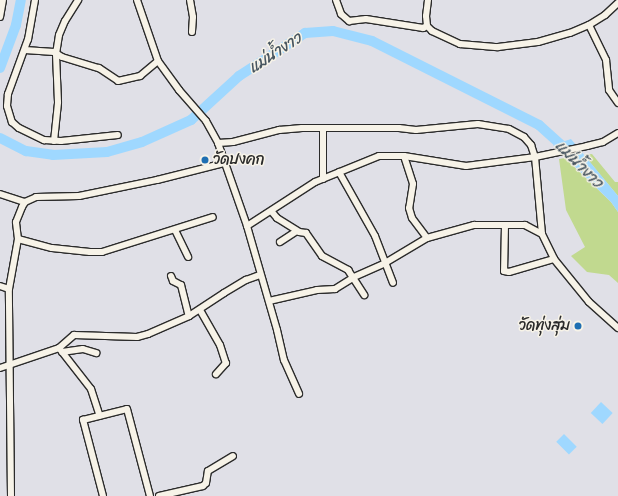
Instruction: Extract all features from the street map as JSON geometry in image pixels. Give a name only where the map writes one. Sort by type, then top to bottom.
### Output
[{"type":"street","points":[[0,17],[3,0]]},
{"type":"street","points":[[35,0],[31,28],[8,94],[7,106],[12,122],[19,128],[44,140],[54,141],[118,134]]},
{"type":"street","points":[[54,141],[58,102],[56,54],[59,35],[65,21],[78,0]]},
{"type":"street","points":[[137,0],[158,61],[179,90],[206,121],[218,143],[247,226],[260,275],[269,301],[284,360],[299,394]]},
{"type":"street","points":[[190,0],[193,17],[192,32]]},
{"type":"street","points":[[336,0],[341,14],[349,21],[366,19],[423,28],[427,26]]},
{"type":"street","points":[[428,0],[426,16],[427,26],[442,37],[460,44],[498,47],[538,42],[589,25],[605,15],[618,3]]},
{"type":"street","points":[[589,25],[606,60],[609,90],[618,103]]},
{"type":"street","points":[[24,50],[56,54],[99,68],[118,81],[140,76],[158,61]]},
{"type":"street","points":[[218,143],[233,142],[290,129],[399,128],[416,130],[478,124],[509,129],[524,137],[531,145],[535,157],[542,234],[554,259],[589,302],[618,328]]},
{"type":"street","points":[[323,129],[323,179]]},
{"type":"street","points":[[247,226],[272,212],[304,189],[323,179],[379,156],[404,156],[466,166],[535,157],[587,146],[603,142],[618,133]]},
{"type":"street","points":[[404,156],[413,184],[409,208],[412,218],[427,238]]},
{"type":"street","points":[[11,496],[9,290],[18,239],[16,222],[25,202],[36,197],[79,196],[158,180],[224,163]]},
{"type":"street","points":[[339,172],[375,236],[393,283]]},
{"type":"street","points":[[0,194],[25,202]]},
{"type":"street","points":[[272,212],[277,218],[297,231],[306,233],[322,256],[340,265],[354,277],[364,295]]},
{"type":"street","points":[[18,239],[52,248],[97,252],[213,218]]},
{"type":"street","points":[[269,301],[317,290],[335,289],[354,277],[385,263],[427,238],[474,225],[525,225],[542,234]]},
{"type":"street","points":[[505,225],[504,270],[509,272],[554,259]]},
{"type":"street","points":[[175,230],[188,258]]},
{"type":"street","points":[[280,242],[297,231]]},
{"type":"street","points":[[61,350],[68,339],[74,335],[136,337],[189,316],[246,280],[260,275]]},
{"type":"street","points":[[171,276],[173,281],[180,285],[189,316]]},
{"type":"street","points":[[0,286],[9,290]]},
{"type":"street","points":[[200,310],[220,345],[226,363],[216,374]]},
{"type":"street","points":[[0,368],[61,350],[83,349],[96,353]]},
{"type":"street","points":[[61,350],[91,389],[100,416]]},
{"type":"street","points":[[103,496],[83,420],[127,409],[150,496]]},
{"type":"street","points":[[159,496],[203,486],[206,483],[208,471],[233,456]]},
{"type":"green space","points":[[592,154],[615,182],[618,182],[618,196],[584,155]]},
{"type":"green space","points":[[565,158],[611,202],[618,212],[618,283],[609,275],[587,272],[571,256],[585,247],[566,210],[559,159]]},
{"type":"water","points":[[571,139],[618,196],[618,212],[611,202],[553,145]]},
{"type":"water","points":[[601,402],[613,413],[602,424],[591,413]]},
{"type":"water","points":[[564,434],[577,447],[569,455],[556,442]]},
{"type":"waterway","name":"แม่น้ำงาว","points":[[0,68],[16,25],[21,0]]},
{"type":"waterway","name":"แม่น้ำงาว","points":[[0,138],[26,151],[53,155],[107,152],[142,142],[191,120],[239,76],[305,33],[333,31],[372,41],[539,125],[569,152]]},
{"type":"place","name":"วัดปงคก","points":[[205,160]]},
{"type":"place","name":"วัดทุ่งสุ่ม","points":[[578,326]]}]
